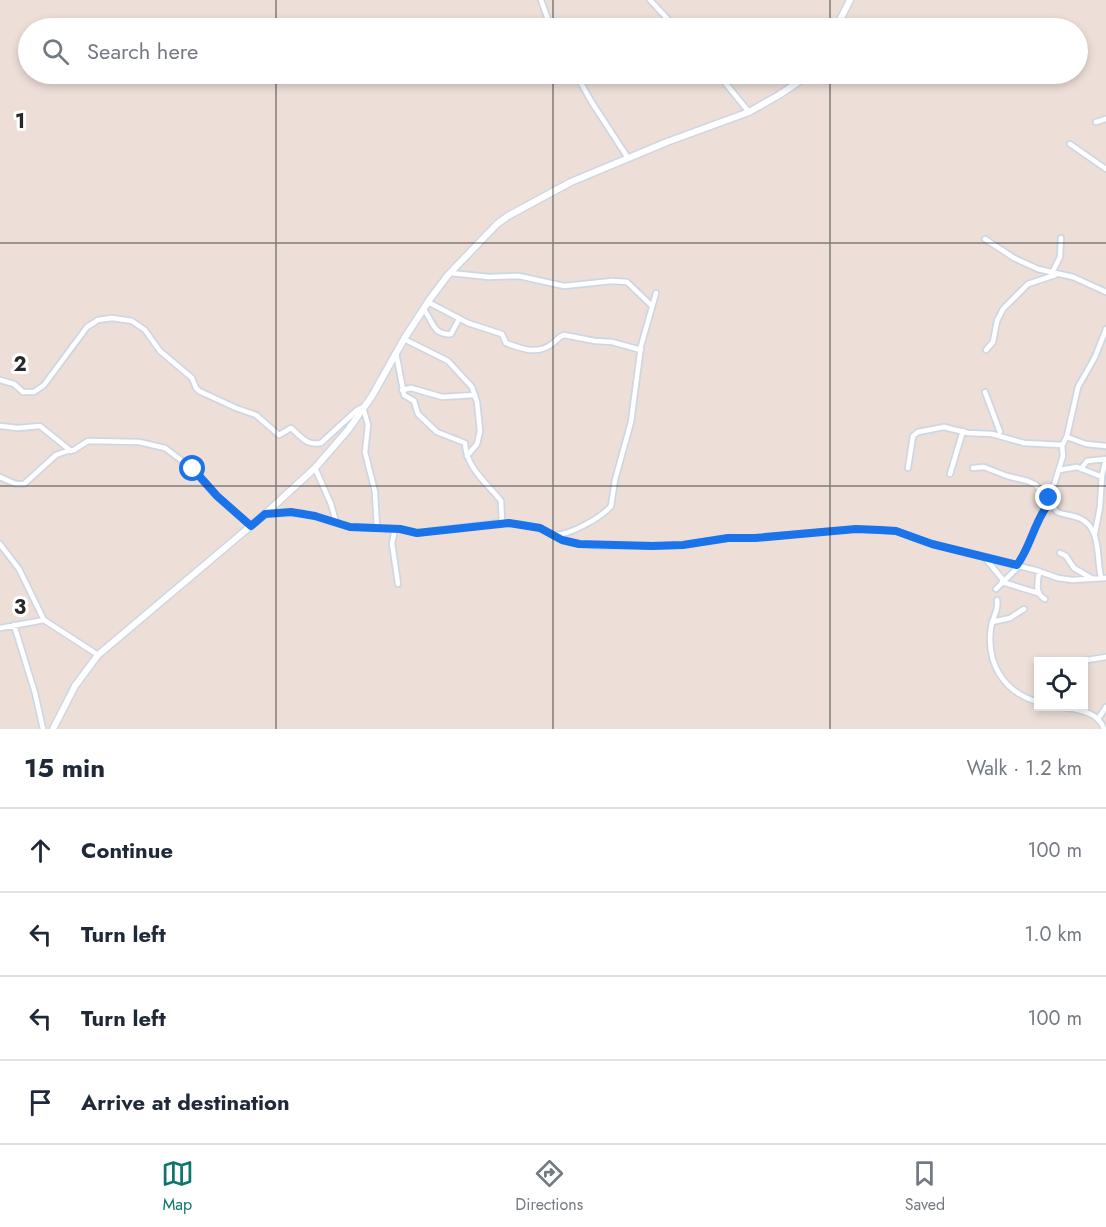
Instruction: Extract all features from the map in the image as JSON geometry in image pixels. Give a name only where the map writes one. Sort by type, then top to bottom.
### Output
[{"type":"street","points":[[541,0],[547,18]]},
{"type":"street","points":[[650,0],[667,18]]},
{"type":"street","points":[[841,18],[850,0]]},
{"type":"street","points":[[582,84],[628,158]]},
{"type":"street","points":[[726,84],[749,112]]},
{"type":"street","points":[[53,729],[75,686],[98,655],[265,514],[315,468],[348,430],[428,302],[450,273],[488,233],[508,216],[571,182],[749,112],[796,84]]},
{"type":"street","points":[[1096,122],[1106,118]]},
{"type":"street","points":[[1070,144],[1106,169]]},
{"type":"street","points":[[1055,274],[1060,257],[1061,238]]},
{"type":"street","points":[[985,239],[1014,258],[1055,274],[1083,281],[1106,292]]},
{"type":"street","points":[[450,273],[489,277],[519,276],[564,286],[612,281],[627,282],[652,306]]},
{"type":"street","points":[[986,350],[993,342],[997,321],[1003,309],[1028,284],[1055,274]]},
{"type":"street","points":[[554,535],[567,534],[602,515],[611,506],[615,480],[631,422],[641,350],[656,293]]},
{"type":"street","points":[[428,302],[459,319],[502,334],[506,343],[528,352],[550,345],[561,335],[612,342],[641,350]]},
{"type":"street","points":[[423,309],[435,330],[445,334],[451,334],[459,319]]},
{"type":"street","points":[[0,380],[14,384],[26,393],[39,389],[87,327],[98,320],[112,318],[132,321],[145,330],[160,351],[192,378],[199,391],[256,415],[279,435],[291,428],[304,441],[321,443],[346,419],[363,407]]},
{"type":"street","points":[[996,589],[1018,565],[1028,548],[1038,519],[1049,502],[1063,456],[1062,446],[1067,437],[1078,387],[1106,329]]},
{"type":"street","points":[[404,339],[448,361],[472,387],[478,409],[479,439],[467,456]]},
{"type":"street","points":[[1099,347],[1106,351]]},
{"type":"street","points":[[396,354],[399,359],[404,395],[414,401],[418,414],[437,432],[465,443],[465,452],[476,473],[501,501],[502,523]]},
{"type":"street","points":[[402,390],[411,388],[442,397],[476,395]]},
{"type":"street","points":[[986,392],[1000,432],[1005,438]]},
{"type":"street","points":[[363,407],[368,420],[365,456],[375,492],[377,528]]},
{"type":"street","points":[[0,426],[18,428],[40,426],[71,451]]},
{"type":"street","points":[[908,468],[913,436],[918,432],[944,427],[986,433],[1024,443],[1062,446]]},
{"type":"street","points":[[950,474],[963,431]]},
{"type":"street","points":[[986,433],[1000,432]]},
{"type":"street","points":[[1067,437],[1086,444],[1106,446]]},
{"type":"street","points":[[0,477],[16,484],[24,484],[55,456],[67,450],[71,451],[88,441],[133,441],[165,448],[193,469],[217,496],[251,526]]},
{"type":"street","points":[[265,514],[302,513],[350,527],[424,533],[502,523],[530,526],[562,540],[579,544],[652,546],[856,529],[896,531],[932,544],[1071,580],[1103,578],[1095,534],[1106,459],[1087,461],[1081,469]]},
{"type":"street","points":[[973,468],[984,467],[1007,476],[1028,480],[1036,485],[1056,512],[1081,519],[1095,534]]},
{"type":"street","points":[[1059,470],[1072,467],[1102,477]]},
{"type":"street","points":[[315,468],[329,499],[336,522]]},
{"type":"street","points":[[395,529],[392,543],[398,584]]},
{"type":"street","points":[[0,543],[19,569],[44,620],[98,655]]},
{"type":"street","points":[[1060,553],[1066,556],[1074,568],[1091,578]]},
{"type":"street","points":[[985,558],[1003,582],[1038,593],[1045,599]]},
{"type":"street","points":[[1038,593],[1039,571]]},
{"type":"street","points":[[997,600],[997,610],[992,622],[990,649],[1002,679],[1010,689],[1034,700]]},
{"type":"street","points":[[992,622],[1010,618],[1024,609]]},
{"type":"street","points":[[0,628],[44,620]]},
{"type":"street","points":[[14,625],[35,693],[43,729]]},
{"type":"street","points":[[1088,660],[1106,657]]},
{"type":"street","points":[[1098,719],[1106,707]]},
{"type":"street","points":[[1079,711],[1098,719],[1104,729]]},
{"type":"route","points":[[193,469],[217,496],[251,526],[265,514],[279,512],[302,513],[350,527],[400,529],[417,533],[509,523],[540,528],[562,540],[596,546],[683,545],[728,538],[755,538],[856,529],[880,530],[896,531],[932,544],[1017,565],[1024,557],[1038,519],[1049,503],[1049,498]]}]
